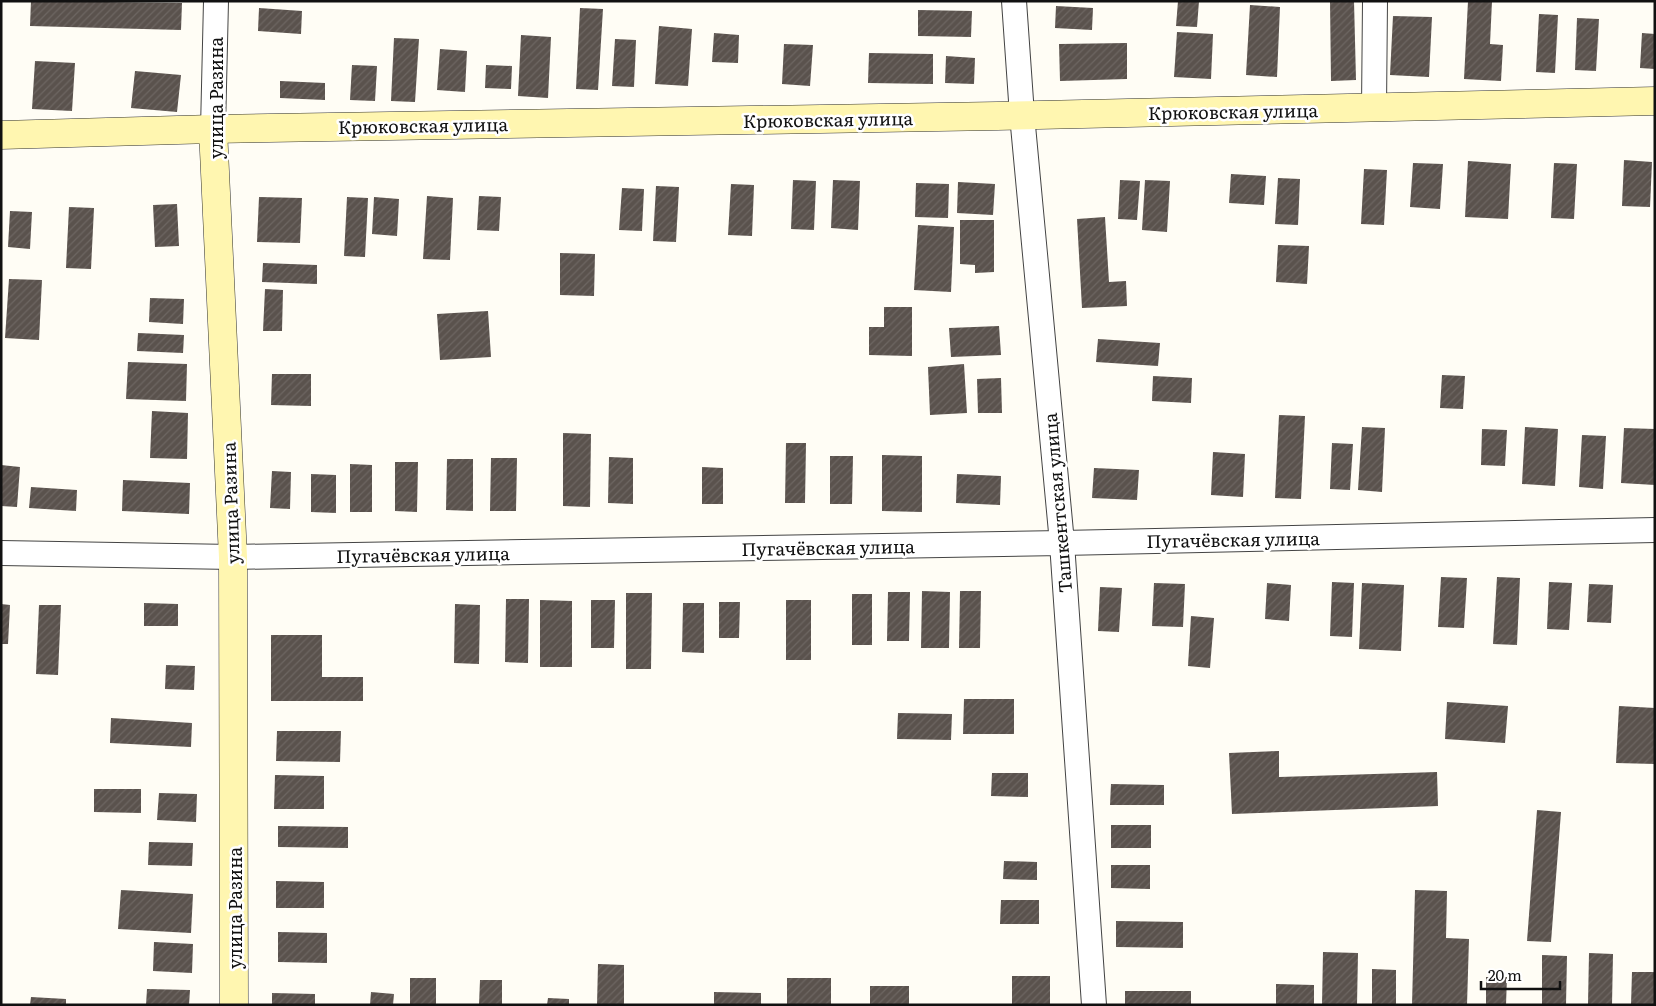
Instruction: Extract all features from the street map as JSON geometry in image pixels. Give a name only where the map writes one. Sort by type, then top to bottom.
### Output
[{"type":"street","name":"улица Разина","points":[[216,1],[213,129],[233,557],[234,1005]]},
{"type":"street","name":"Ташкентская улица","points":[[1014,1],[1022,115],[1062,543],[1094,1005]]},
{"type":"street","points":[[1374,108],[1375,1]]},
{"type":"street","name":"Крюковская улица","points":[[1,135],[213,129],[1022,115],[1655,101]]},
{"type":"street","name":"Пугачёвская улица","points":[[1,553],[233,557],[1062,543],[1655,530]]},
{"type":"building","points":[[31,1],[182,3],[181,30],[30,26]]},
{"type":"building","points":[[1178,1],[1199,1],[1197,27],[1176,26]]},
{"type":"building","points":[[1330,1],[1354,1],[1356,80],[1331,81]]},
{"type":"building","points":[[1468,1],[1492,1],[1490,44],[1503,45],[1501,81],[1464,79]]},
{"type":"building","points":[[1250,5],[1280,7],[1277,77],[1246,75]]},
{"type":"building","points":[[1056,6],[1093,8],[1092,30],[1055,28]]},
{"type":"building","points":[[259,8],[302,11],[301,34],[258,31]]},
{"type":"building","points":[[580,8],[603,9],[598,90],[576,89]]},
{"type":"building","points":[[918,10],[972,11],[971,37],[918,36]]},
{"type":"building","points":[[1539,14],[1558,15],[1555,73],[1536,72]]},
{"type":"building","points":[[1393,16],[1432,17],[1429,77],[1390,75]]},
{"type":"building","points":[[1577,18],[1599,19],[1596,71],[1575,70]]},
{"type":"building","points":[[659,26],[692,29],[688,86],[655,84]]},
{"type":"building","points":[[1177,32],[1213,34],[1211,79],[1174,77]]},
{"type":"building","points":[[714,33],[739,35],[738,63],[712,62]]},
{"type":"building","points":[[1642,33],[1655,34],[1655,69],[1640,68]]},
{"type":"building","points":[[521,35],[551,37],[548,98],[518,96]]},
{"type":"building","points":[[394,38],[419,39],[415,102],[391,101]]},
{"type":"building","points":[[615,39],[636,40],[634,87],[612,86]]},
{"type":"building","points":[[1127,43],[1127,79],[1060,81],[1059,44]]},
{"type":"building","points":[[784,44],[813,45],[810,86],[782,84]]},
{"type":"building","points":[[440,49],[467,51],[465,92],[437,90]]},
{"type":"building","points":[[869,53],[933,54],[933,84],[868,83]]},
{"type":"building","points":[[946,56],[975,58],[974,84],[945,83]]},
{"type":"building","points":[[35,61],[75,63],[72,111],[32,109]]},
{"type":"building","points":[[352,65],[377,66],[375,101],[350,100]]},
{"type":"building","points":[[486,65],[512,66],[511,89],[485,88]]},
{"type":"building","points":[[135,71],[181,75],[177,112],[131,108]]},
{"type":"building","points":[[280,81],[325,83],[325,100],[280,98]]},
{"type":"building","points":[[1624,160],[1652,162],[1650,207],[1622,206]]},
{"type":"building","points":[[1468,161],[1511,164],[1508,219],[1465,217]]},
{"type":"building","points":[[1413,163],[1443,164],[1440,209],[1410,207]]},
{"type":"building","points":[[1554,163],[1577,164],[1574,219],[1551,218]]},
{"type":"building","points":[[1364,169],[1387,170],[1384,225],[1361,224]]},
{"type":"building","points":[[1231,174],[1266,176],[1264,205],[1229,203]]},
{"type":"building","points":[[1278,178],[1300,179],[1298,225],[1275,224]]},
{"type":"building","points":[[793,180],[816,181],[814,230],[791,229]]},
{"type":"building","points":[[833,180],[860,181],[858,230],[831,228]]},
{"type":"building","points":[[1120,180],[1140,181],[1137,220],[1118,219]]},
{"type":"building","points":[[1145,180],[1170,181],[1167,232],[1142,230]]},
{"type":"building","points":[[958,182],[995,184],[993,215],[957,213]]},
{"type":"building","points":[[916,183],[949,184],[948,218],[915,217]]},
{"type":"building","points":[[731,184],[754,185],[752,236],[728,235]]},
{"type":"building","points":[[656,186],[679,187],[676,242],[653,241]]},
{"type":"building","points":[[622,188],[644,189],[642,231],[619,230]]},
{"type":"building","points":[[427,196],[453,198],[450,260],[423,259]]},
{"type":"building","points":[[479,196],[501,197],[499,231],[477,230]]},
{"type":"building","points":[[259,197],[302,198],[300,243],[257,242]]},
{"type":"building","points":[[347,197],[368,198],[365,257],[344,256]]},
{"type":"building","points":[[374,197],[399,199],[397,236],[372,234]]},
{"type":"building","points":[[177,204],[179,246],[155,247],[153,205]]},
{"type":"building","points":[[69,207],[94,208],[91,269],[66,268]]},
{"type":"building","points":[[10,211],[32,212],[30,249],[8,247]]},
{"type":"building","points":[[1105,217],[1109,282],[1126,281],[1127,306],[1082,308],[1077,219]]},
{"type":"building","points":[[960,220],[994,220],[994,272],[975,273],[975,265],[960,264]]},
{"type":"building","points":[[918,225],[954,227],[951,292],[914,290]]},
{"type":"building","points":[[1278,245],[1309,246],[1307,284],[1276,282]]},
{"type":"building","points":[[560,253],[595,254],[594,296],[560,295]]},
{"type":"building","points":[[263,263],[317,265],[317,284],[262,282]]},
{"type":"building","points":[[9,279],[42,280],[39,340],[5,338]]},
{"type":"building","points":[[265,289],[283,290],[282,331],[263,331]]},
{"type":"building","points":[[150,298],[184,299],[183,324],[149,322]]},
{"type":"building","points":[[884,307],[912,307],[912,356],[869,355],[869,327],[884,327]]},
{"type":"building","points":[[488,311],[491,357],[440,360],[437,314]]},
{"type":"building","points":[[999,326],[1001,355],[951,357],[949,328]]},
{"type":"building","points":[[138,333],[184,335],[183,353],[137,351]]},
{"type":"building","points":[[1098,339],[1160,343],[1158,366],[1096,362]]},
{"type":"building","points":[[128,362],[187,364],[186,401],[126,399]]},
{"type":"building","points":[[964,364],[967,413],[930,415],[928,367]]},
{"type":"building","points":[[272,374],[311,374],[311,406],[271,405]]},
{"type":"building","points":[[1442,375],[1465,376],[1463,409],[1440,408]]},
{"type":"building","points":[[1153,376],[1192,378],[1191,403],[1152,401]]},
{"type":"building","points":[[1001,378],[1002,413],[978,413],[977,379]]},
{"type":"building","points":[[152,411],[188,413],[187,459],[150,458]]},
{"type":"building","points":[[1279,415],[1305,416],[1301,499],[1275,498]]},
{"type":"building","points":[[1362,427],[1385,428],[1382,492],[1358,490]]},
{"type":"building","points":[[1525,427],[1558,429],[1555,486],[1522,484]]},
{"type":"building","points":[[1624,428],[1655,429],[1655,485],[1621,483]]},
{"type":"building","points":[[1482,429],[1507,430],[1505,466],[1481,465]]},
{"type":"building","points":[[563,433],[591,434],[590,507],[563,506]]},
{"type":"building","points":[[1582,435],[1606,436],[1603,489],[1579,487]]},
{"type":"building","points":[[786,443],[806,443],[805,503],[785,503]]},
{"type":"building","points":[[1332,443],[1353,444],[1350,490],[1330,489]]},
{"type":"building","points":[[1213,452],[1245,454],[1243,497],[1211,495]]},
{"type":"building","points":[[882,455],[922,456],[922,512],[882,511]]},
{"type":"building","points":[[830,456],[853,456],[852,504],[830,504]]},
{"type":"building","points":[[609,457],[633,458],[633,504],[608,503]]},
{"type":"building","points":[[491,458],[517,458],[516,511],[490,511]]},
{"type":"building","points":[[447,459],[473,459],[473,511],[446,510]]},
{"type":"building","points":[[395,462],[418,462],[417,512],[395,511]]},
{"type":"building","points":[[350,464],[372,465],[372,512],[350,512]]},
{"type":"building","points":[[1,465],[20,467],[17,507],[1,506]]},
{"type":"building","points":[[702,467],[723,468],[723,504],[702,504]]},
{"type":"building","points":[[1094,468],[1139,470],[1137,500],[1092,498]]},
{"type":"building","points":[[272,471],[291,472],[290,509],[270,508]]},
{"type":"building","points":[[311,474],[336,475],[336,513],[311,512]]},
{"type":"building","points":[[957,474],[1001,476],[1000,505],[956,503]]},
{"type":"building","points":[[123,480],[190,483],[189,514],[122,511]]},
{"type":"building","points":[[31,487],[77,490],[76,511],[29,508]]},
{"type":"building","points":[[1441,577],[1467,578],[1464,628],[1438,627]]},
{"type":"building","points":[[1497,577],[1520,578],[1517,645],[1493,644]]},
{"type":"building","points":[[1332,582],[1354,583],[1352,637],[1330,636]]},
{"type":"building","points":[[1549,582],[1572,583],[1569,630],[1547,629]]},
{"type":"building","points":[[1154,583],[1185,584],[1183,627],[1152,626]]},
{"type":"building","points":[[1267,583],[1291,585],[1289,621],[1265,619]]},
{"type":"building","points":[[1362,583],[1404,585],[1401,651],[1359,649]]},
{"type":"building","points":[[1589,584],[1613,585],[1611,623],[1587,622]]},
{"type":"building","points":[[1100,587],[1122,588],[1119,632],[1098,631]]},
{"type":"building","points":[[922,591],[950,592],[949,648],[921,648]]},
{"type":"building","points":[[960,591],[981,591],[980,648],[959,648]]},
{"type":"building","points":[[888,592],[910,592],[909,641],[887,641]]},
{"type":"building","points":[[626,593],[652,593],[651,669],[626,669]]},
{"type":"building","points":[[852,594],[872,594],[872,645],[852,645]]},
{"type":"building","points":[[506,599],[529,599],[528,663],[505,662]]},
{"type":"building","points":[[540,600],[572,601],[572,667],[540,667]]},
{"type":"building","points":[[591,600],[615,600],[614,648],[591,648]]},
{"type":"building","points":[[786,600],[811,600],[811,660],[786,660]]},
{"type":"building","points":[[719,602],[740,602],[739,638],[719,638]]},
{"type":"building","points":[[144,603],[178,604],[178,626],[144,626]]},
{"type":"building","points":[[683,603],[704,603],[704,653],[682,652]]},
{"type":"building","points":[[1,604],[10,605],[8,644],[1,644]]},
{"type":"building","points":[[455,604],[480,605],[479,664],[454,663]]},
{"type":"building","points":[[39,605],[61,605],[58,675],[36,674]]},
{"type":"building","points":[[1191,616],[1214,618],[1210,668],[1188,666]]},
{"type":"building","points":[[271,635],[322,635],[322,677],[363,677],[363,701],[271,701]]},
{"type":"building","points":[[166,665],[195,666],[194,690],[165,689]]},
{"type":"building","points":[[964,699],[1014,699],[1014,734],[963,734]]},
{"type":"building","points":[[1447,702],[1508,706],[1505,743],[1445,739]]},
{"type":"building","points":[[1619,706],[1655,708],[1655,764],[1616,763]]},
{"type":"building","points":[[898,713],[952,714],[951,740],[897,739]]},
{"type":"building","points":[[111,718],[192,723],[191,747],[110,743]]},
{"type":"building","points":[[277,731],[341,731],[340,762],[276,761]]},
{"type":"building","points":[[1279,751],[1279,777],[1437,772],[1438,806],[1232,814],[1229,753]]},
{"type":"building","points":[[992,773],[1028,773],[1028,797],[991,796]]},
{"type":"building","points":[[275,775],[324,776],[324,809],[274,809]]},
{"type":"building","points":[[1111,784],[1164,785],[1164,805],[1110,805]]},
{"type":"building","points":[[94,789],[141,789],[141,813],[94,812]]},
{"type":"building","points":[[159,793],[197,794],[196,822],[157,820]]},
{"type":"building","points":[[1537,810],[1561,812],[1551,942],[1527,941]]},
{"type":"building","points":[[1111,825],[1151,825],[1151,848],[1111,848]]},
{"type":"building","points":[[278,826],[348,827],[348,848],[278,847]]},
{"type":"building","points":[[149,842],[193,843],[192,866],[148,865]]},
{"type":"building","points":[[1004,861],[1037,862],[1037,880],[1003,879]]},
{"type":"building","points":[[1111,865],[1150,865],[1150,889],[1111,888]]},
{"type":"building","points":[[276,881],[324,882],[324,908],[276,908]]},
{"type":"building","points":[[121,890],[193,894],[191,933],[118,929]]},
{"type":"building","points":[[1415,890],[1447,891],[1446,938],[1469,939],[1467,1005],[1412,1005]]},
{"type":"building","points":[[1001,900],[1039,900],[1039,924],[1000,924]]},
{"type":"building","points":[[1116,921],[1183,922],[1183,948],[1116,947]]},
{"type":"building","points":[[278,932],[327,933],[327,963],[278,962]]},
{"type":"building","points":[[154,942],[193,944],[192,973],[153,971]]},
{"type":"building","points":[[1323,952],[1358,953],[1357,1005],[1322,1005]]},
{"type":"building","points":[[1589,953],[1613,954],[1612,1005],[1588,1004]]},
{"type":"building","points":[[1542,955],[1567,956],[1566,1005],[1542,1005]]},
{"type":"building","points":[[598,964],[624,965],[624,1005],[597,1005]]},
{"type":"building","points":[[1372,969],[1396,970],[1396,1005],[1372,1005]]},
{"type":"building","points":[[1632,972],[1655,972],[1655,1005],[1631,1005]]},
{"type":"building","points":[[1012,976],[1050,976],[1050,1005],[1012,1005]]},
{"type":"building","points":[[1486,977],[1507,977],[1506,1005],[1486,1005]]},
{"type":"building","points":[[410,978],[436,978],[436,1005],[410,1005]]},
{"type":"building","points":[[787,978],[831,978],[831,1005],[787,1005]]},
{"type":"building","points":[[480,980],[502,980],[502,1005],[479,1005]]},
{"type":"building","points":[[1276,984],[1314,985],[1314,1005],[1276,1005]]},
{"type":"building","points":[[870,986],[909,986],[909,1005],[870,1005]]},
{"type":"building","points":[[147,989],[190,990],[189,1005],[146,1005]]},
{"type":"building","points":[[1125,991],[1191,991],[1191,1005],[1125,1005]]},
{"type":"building","points":[[371,992],[394,994],[393,1005],[370,1005]]},
{"type":"building","points":[[714,992],[761,993],[761,1005],[714,1005]]},
{"type":"building","points":[[272,993],[315,994],[315,1005],[272,1005]]},
{"type":"building","points":[[31,997],[66,999],[66,1005],[30,1005]]},
{"type":"building","points":[[548,998],[569,999],[569,1005],[547,1005]]}]
